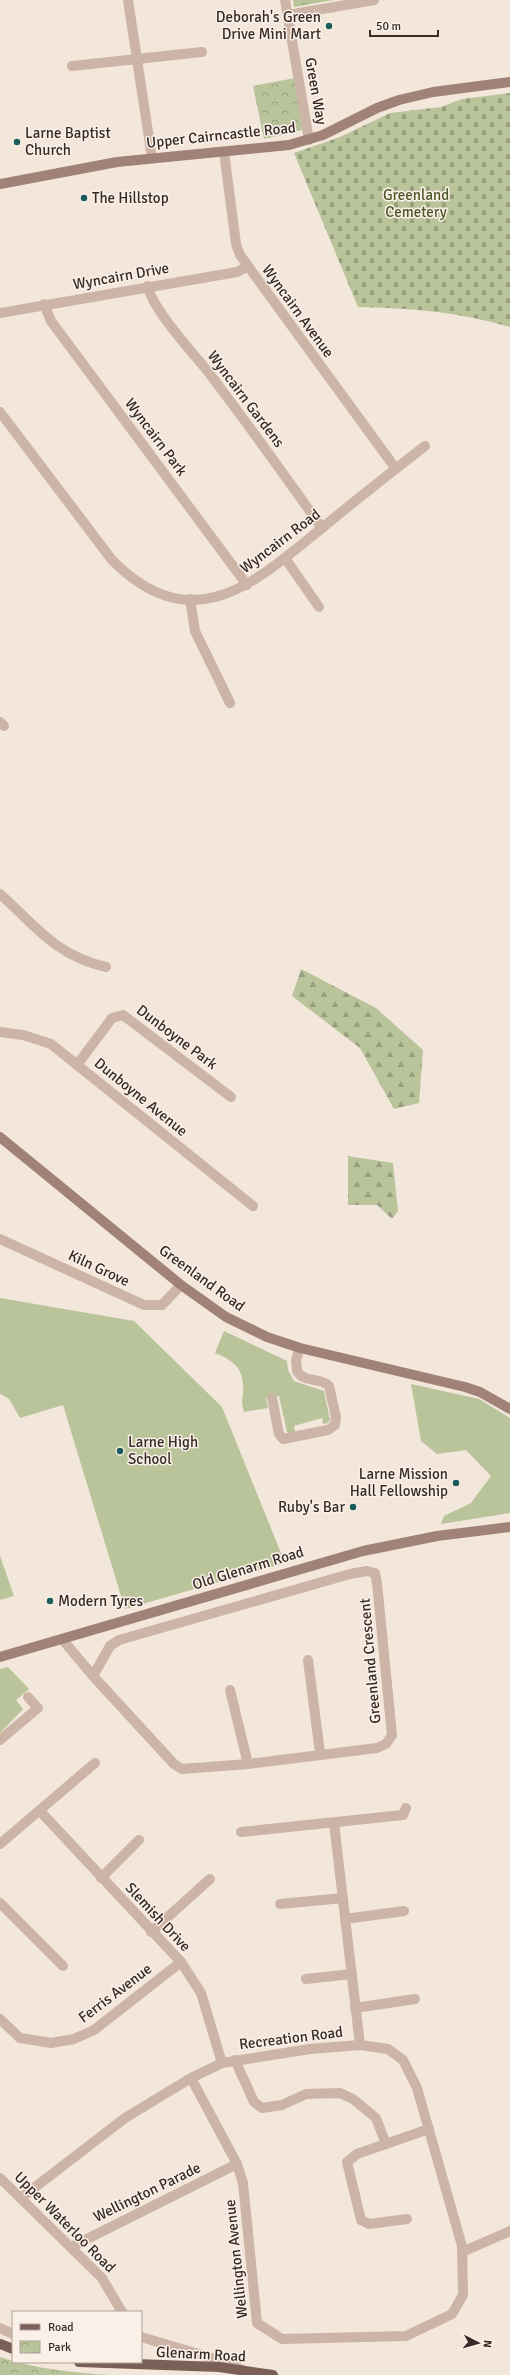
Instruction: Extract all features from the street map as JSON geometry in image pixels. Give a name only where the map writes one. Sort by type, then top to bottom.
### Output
[{"type":"main road","points":[[0,2344],[12,2349]]},
{"type":"main road","name":"Glenarm Road","points":[[99,2363],[242,2370],[273,2375]]},
{"type":"street","points":[[128,0],[152,158]]},
{"type":"street","name":"Green Way","points":[[285,0],[309,140]]},
{"type":"street","points":[[288,15],[374,0]]},
{"type":"street","points":[[72,66],[202,52]]},
{"type":"street","name":"Upper Cairncastle Road","points":[[0,184],[89,166],[152,158],[275,147],[309,140],[399,100],[433,92],[510,82]]},
{"type":"street","name":"Wyncairn Avenue","points":[[224,152],[236,244],[247,267],[396,469]]},
{"type":"street","name":"Wyncairn Drive","points":[[0,313],[148,286],[237,272],[247,267]]},
{"type":"street","name":"Wyncairn Gardens","points":[[148,286],[151,297],[173,328],[275,462],[322,528]]},
{"type":"street","name":"Wyncairn Park","points":[[44,304],[51,321],[247,585]]},
{"type":"street","name":"Wyncairn Road","points":[[0,412],[119,567],[138,582],[154,590],[190,599],[221,596],[247,585],[285,558],[425,446]]},
{"type":"street","points":[[285,558],[320,607]]},
{"type":"street","points":[[190,599],[195,631],[230,702]]},
{"type":"street","points":[[0,894],[57,948],[94,964],[106,967]]},
{"type":"street","name":"Dunboyne Park","points":[[77,1065],[112,1018],[123,1015],[230,1097]]},
{"type":"street","name":"Dunboyne Avenue","points":[[0,1032],[46,1042],[77,1065],[253,1206]]},
{"type":"street","name":"Greenland Road","points":[[0,1137],[181,1285],[205,1303],[244,1327],[267,1337],[300,1348],[465,1387],[480,1392],[510,1409]]},
{"type":"street","name":"Kiln Grove","points":[[0,1239],[144,1305],[162,1305],[181,1285]]},
{"type":"street","points":[[272,1398],[279,1434],[283,1440],[328,1430],[334,1426],[336,1417],[328,1386],[323,1382],[303,1377],[298,1373],[296,1364],[300,1348]]},
{"type":"street","name":"Old Glenarm Road","points":[[0,1657],[363,1550],[437,1536],[510,1527]]},
{"type":"street","name":"Greenland Crescent","points":[[62,1639],[93,1676],[178,1766],[191,1769],[248,1764],[320,1753],[377,1748],[386,1744],[392,1735],[378,1583],[374,1573],[368,1571],[350,1574],[119,1640],[110,1646],[93,1676]]},
{"type":"street","points":[[308,1660],[320,1753]]},
{"type":"street","points":[[230,1690],[248,1764]]},
{"type":"street","points":[[0,1740],[38,1708],[28,1697]]},
{"type":"street","points":[[0,1844],[95,1763]]},
{"type":"street","points":[[241,1832],[403,1815],[406,1808]]},
{"type":"street","name":"Slemish Drive","points":[[40,1811],[151,1932],[181,1962],[201,1993],[222,2063]]},
{"type":"street","points":[[334,1823],[360,2045]]},
{"type":"street","points":[[101,1878],[139,1840]]},
{"type":"street","points":[[151,1932],[210,1879]]},
{"type":"street","points":[[280,1904],[342,1898]]},
{"type":"street","points":[[0,1903],[64,1966]]},
{"type":"street","points":[[345,1919],[404,1911]]},
{"type":"street","name":"Ferris Avenue","points":[[0,2020],[20,2038],[51,2043],[74,2039],[94,2030],[181,1962]]},
{"type":"street","points":[[306,1979],[352,1974]]},
{"type":"street","points":[[356,2008],[415,1999]]},
{"type":"street","name":"Recreation Road","points":[[21,2198],[125,2118],[191,2078],[222,2063],[310,2048],[360,2045],[388,2049],[403,2060],[417,2088],[462,2252]]},
{"type":"street","points":[[235,2060],[254,2102],[262,2108],[282,2105],[306,2094],[340,2093],[353,2099],[376,2118],[386,2144]]},
{"type":"street","name":"Wellington Avenue","points":[[191,2078],[237,2164],[243,2183],[257,2323],[282,2339],[406,2336],[452,2314],[463,2295],[462,2252]]},
{"type":"street","points":[[407,2219],[369,2224],[361,2220],[347,2162],[357,2154],[429,2129]]},
{"type":"street","name":"Wellington Parade","points":[[71,2247],[237,2164]]},
{"type":"street","name":"Upper Waterloo Road","points":[[0,2178],[71,2247],[108,2288],[121,2311]]},
{"type":"street","points":[[462,2252],[510,2231]]},
{"type":"street","points":[[0,2328],[12,2334]]},
{"type":"street","points":[[142,2337],[229,2363],[242,2370]]},
{"type":"green space","points":[[293,0],[333,0],[294,7]]},
{"type":"green space","points":[[295,78],[302,130],[264,139],[253,86]]},
{"type":"green space","name":"Greenland Cemetery","points":[[510,93],[510,327],[454,314],[397,308],[358,307],[294,153],[340,137],[390,113],[441,107],[462,99]]},
{"type":"green space","points":[[301,969],[376,1008],[423,1050],[419,1103],[394,1109],[360,1048],[292,996]]},
{"type":"green space","points":[[348,1156],[393,1163],[398,1211],[392,1219],[377,1205],[348,1205]]},
{"type":"green space","name":"Larne High School","points":[[0,1298],[134,1321],[222,1407],[285,1563],[125,1609],[63,1405],[20,1418],[9,1399],[0,1394]]},
{"type":"green space","points":[[224,1331],[287,1361],[288,1370],[294,1381],[324,1391],[330,1420],[328,1423],[323,1424],[322,1418],[294,1426],[295,1432],[290,1434],[287,1432],[279,1396],[266,1398],[268,1408],[244,1412],[242,1404],[243,1384],[240,1372],[234,1364],[215,1353]]},
{"type":"green space","points":[[411,1384],[479,1399],[510,1418],[510,1513],[441,1524],[444,1516],[471,1503],[491,1476],[466,1450],[437,1454],[421,1441]]},
{"type":"green space","points":[[0,1556],[14,1596],[0,1600]]},
{"type":"green space","points":[[8,1667],[29,1689],[16,1700],[23,1709],[0,1733],[0,1669]]},
{"type":"green space","points":[[0,2357],[12,2360],[12,2363],[20,2363],[55,2370],[111,2375],[0,2375]]},
{"type":"place","name":"Deborah's Green Drive Mini Mart","points":[[329,26]]},
{"type":"place","name":"Larne Baptist Church","points":[[17,142]]},
{"type":"place","name":"The Hillstop","points":[[84,198]]},
{"type":"place","name":"Larne High School","points":[[120,1451]]},
{"type":"place","name":"Larne Mission Hall Fellowship","points":[[456,1483]]},
{"type":"place","name":"Ruby's Bar","points":[[353,1507]]},
{"type":"place","name":"Modern Tyres","points":[[50,1601]]}]
